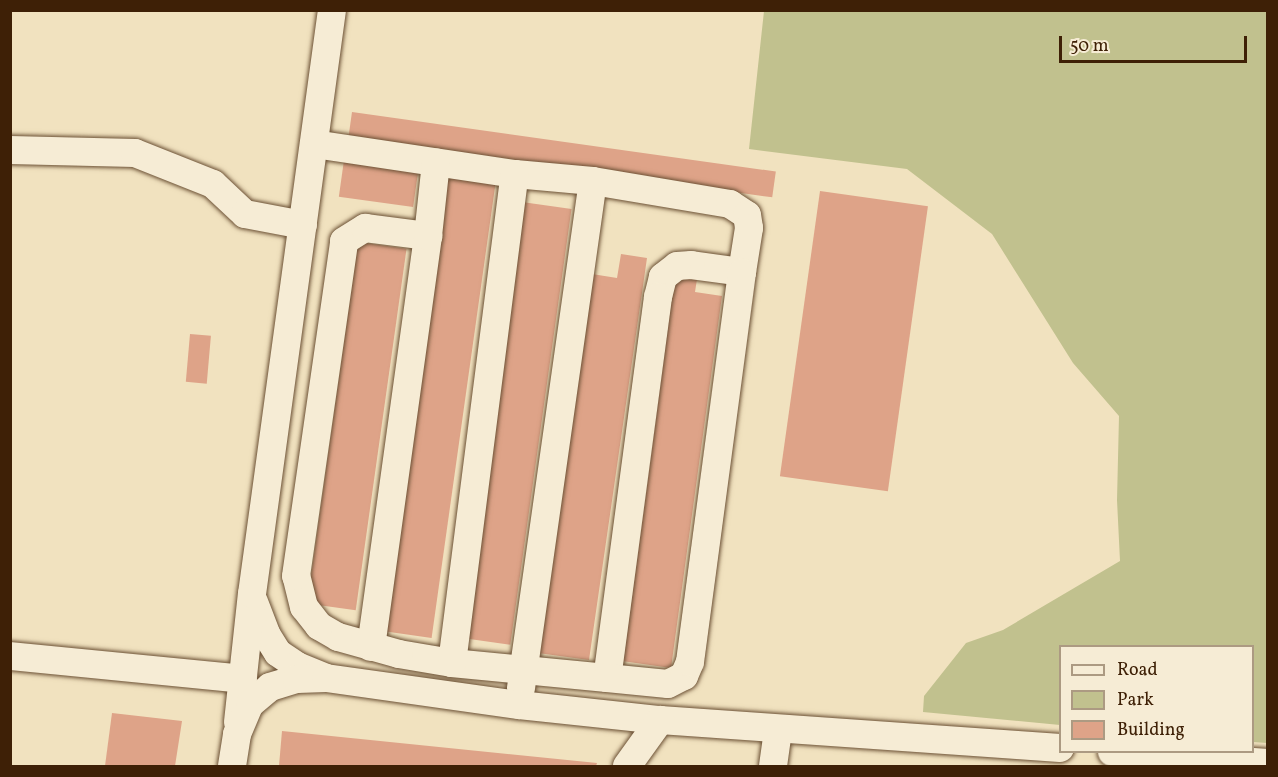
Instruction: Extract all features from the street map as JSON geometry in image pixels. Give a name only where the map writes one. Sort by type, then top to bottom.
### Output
[{"type":"street","points":[[232,766],[252,594],[332,10]]},
{"type":"street","points":[[314,144],[515,174],[593,181],[730,204],[747,215],[749,228],[690,662],[684,676],[668,684],[452,663],[371,647],[338,637],[319,626],[304,607],[296,576],[344,242],[366,228],[428,236]]},
{"type":"street","points":[[10,150],[135,153],[213,184],[245,214],[303,225]]},
{"type":"street","points":[[371,647],[428,236],[436,162]]},
{"type":"street","points":[[452,663],[515,174]]},
{"type":"street","points":[[519,705],[593,181]]},
{"type":"street","points":[[607,678],[658,297],[663,277],[677,266],[691,265],[742,272]]},
{"type":"street","points":[[252,594],[266,634],[278,653],[297,666],[326,678]]},
{"type":"street","points":[[10,656],[243,679]]},
{"type":"street","points":[[237,734],[250,704],[270,687],[297,679],[326,678],[519,705],[660,720],[1059,748]]},
{"type":"street","points":[[627,766],[660,720]]},
{"type":"street","points":[[773,766],[778,729]]},
{"type":"street","points":[[1126,753],[1268,763]]},
{"type":"green space","points":[[764,11],[1267,11],[1267,743],[1254,742],[1254,645],[1059,645],[1059,725],[923,712],[924,696],[966,643],[1003,630],[1120,561],[1117,500],[1119,416],[1073,363],[992,234],[907,169],[749,149]]},
{"type":"building","points":[[352,112],[776,172],[772,197],[348,138]]},
{"type":"building","points":[[344,160],[418,170],[413,207],[339,197]]},
{"type":"building","points":[[443,176],[495,183],[432,638],[379,631]]},
{"type":"building","points":[[820,191],[928,206],[888,491],[780,476]]},
{"type":"building","points":[[522,202],[572,209],[510,645],[461,638]]},
{"type":"building","points":[[358,242],[407,249],[356,610],[307,603]]},
{"type":"building","points":[[621,254],[647,258],[589,660],[538,653],[592,274],[617,278]]},
{"type":"building","points":[[674,276],[697,279],[695,292],[722,296],[671,668],[622,661]]},
{"type":"building","points":[[190,334],[211,336],[207,384],[186,382]]},
{"type":"building","points":[[112,713],[182,721],[175,766],[105,766]]},
{"type":"building","points":[[282,731],[597,763],[596,766],[279,766]]}]
